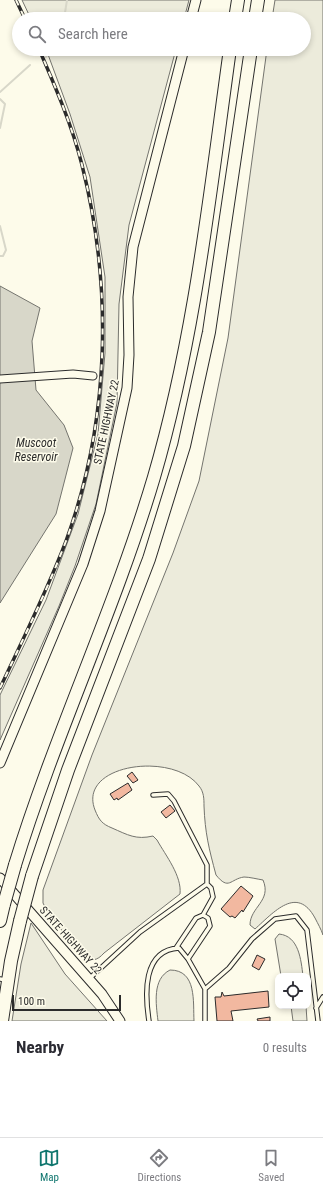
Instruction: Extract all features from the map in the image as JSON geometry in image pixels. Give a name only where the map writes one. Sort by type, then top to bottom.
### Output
[{"type":"highway","points":[[236,12],[238,0]]},
{"type":"highway","points":[[256,12],[258,0]]},
{"type":"highway","points":[[0,921],[14,865],[50,763],[130,552],[165,440],[189,329],[229,56]]},
{"type":"highway","points":[[2,1021],[4,980],[32,876],[68,770],[149,559],[184,446],[211,319],[250,56]]},
{"type":"main road","points":[[193,12],[196,0]]},
{"type":"main road","name":"STATE HIGHWAY 22","points":[[0,763],[83,564],[100,511],[127,388],[129,355],[128,296],[133,247],[182,56]]},
{"type":"main road","name":"STATE HIGHWAY 22","points":[[0,878],[105,998],[120,1021]]},
{"type":"street","points":[[0,378],[73,374],[93,376]]},
{"type":"lane","points":[[153,795],[168,794],[174,800],[207,865],[207,884]]},
{"type":"lane","points":[[149,1021],[145,991],[150,969],[162,952],[176,948],[196,918],[203,915],[213,897],[212,888],[207,884]]},
{"type":"lane","points":[[89,979],[140,932],[207,884]]},
{"type":"lane","points":[[188,958],[210,926],[208,918],[203,915]]},
{"type":"lane","points":[[205,989],[229,968],[252,939],[275,919],[296,916],[307,930],[318,1021]]},
{"type":"lane","points":[[176,948],[184,952],[205,989],[205,1021]]},
{"type":"lane","points":[[316,1008],[323,997]]},
{"type":"shaded area","points":[[22,0],[189,0],[186,12],[28,12]]},
{"type":"shaded area","points":[[275,0],[323,0],[323,935],[315,918],[308,908],[301,903],[293,902],[285,905],[270,915],[255,929],[250,925],[253,913],[263,899],[265,893],[263,880],[244,877],[227,883],[220,880],[216,875],[206,833],[203,796],[199,786],[186,775],[169,769],[150,766],[130,768],[113,773],[100,782],[93,794],[95,810],[103,823],[123,833],[137,837],[153,836],[169,859],[176,873],[179,880],[180,894],[99,958],[91,960],[81,956],[46,909],[43,903],[43,890],[92,755],[173,553],[199,481],[228,338],[266,56],[311,56],[311,12],[273,12]]},
{"type":"shaded area","points":[[49,56],[174,56],[129,225],[119,304],[117,403],[96,504],[75,566],[59,606],[0,740],[0,695],[46,600],[78,514],[98,434],[105,353],[105,277],[90,177],[70,114]]},
{"type":"shaded area","points":[[31,923],[65,974],[107,1021],[12,1021],[21,964]]},
{"type":"shaded area","points":[[279,934],[291,939],[298,950],[303,973],[281,973],[275,939]]},
{"type":"shaded area","points":[[170,970],[179,971],[185,975],[189,981],[192,988],[194,1021],[158,1021],[156,992],[160,979]]},
{"type":"shaded area","points":[[291,1009],[306,1009],[307,1021],[293,1021]]},
{"type":"water","name":"Muscoot Reservoir","points":[[0,286],[40,308],[32,341],[36,390],[64,425],[73,448],[56,514],[0,603]]},
{"type":"building","points":[[132,772],[138,780],[133,783],[127,776]]},
{"type":"building","points":[[128,783],[132,790],[118,800],[117,798],[114,800],[110,794]]},
{"type":"building","points":[[170,805],[175,811],[166,818],[161,812]]},
{"type":"building","points":[[241,886],[253,896],[243,912],[242,910],[235,918],[232,916],[230,917],[221,909]]},
{"type":"building","points":[[257,955],[265,959],[259,970],[252,966]]},
{"type":"building","points":[[268,991],[269,1007],[231,1011],[233,1021],[217,1021],[215,997],[221,997],[222,992],[224,996]]},
{"type":"building","points":[[270,1017],[270,1021],[258,1021],[257,1019]]},
{"type":"waterway","points":[[65,12],[67,0]]},
{"type":"waterway","points":[[0,92],[30,65]]},
{"type":"waterway","points":[[0,99],[5,104],[0,128]]},
{"type":"waterway","points":[[0,226],[6,250],[3,256],[0,256]]},
{"type":"railway","points":[[16,0],[22,12]]},
{"type":"railway","points":[[0,688],[51,578],[66,541],[81,495],[99,402],[102,354],[102,306],[99,259],[92,212],[82,165],[73,135],[42,56]]}]
